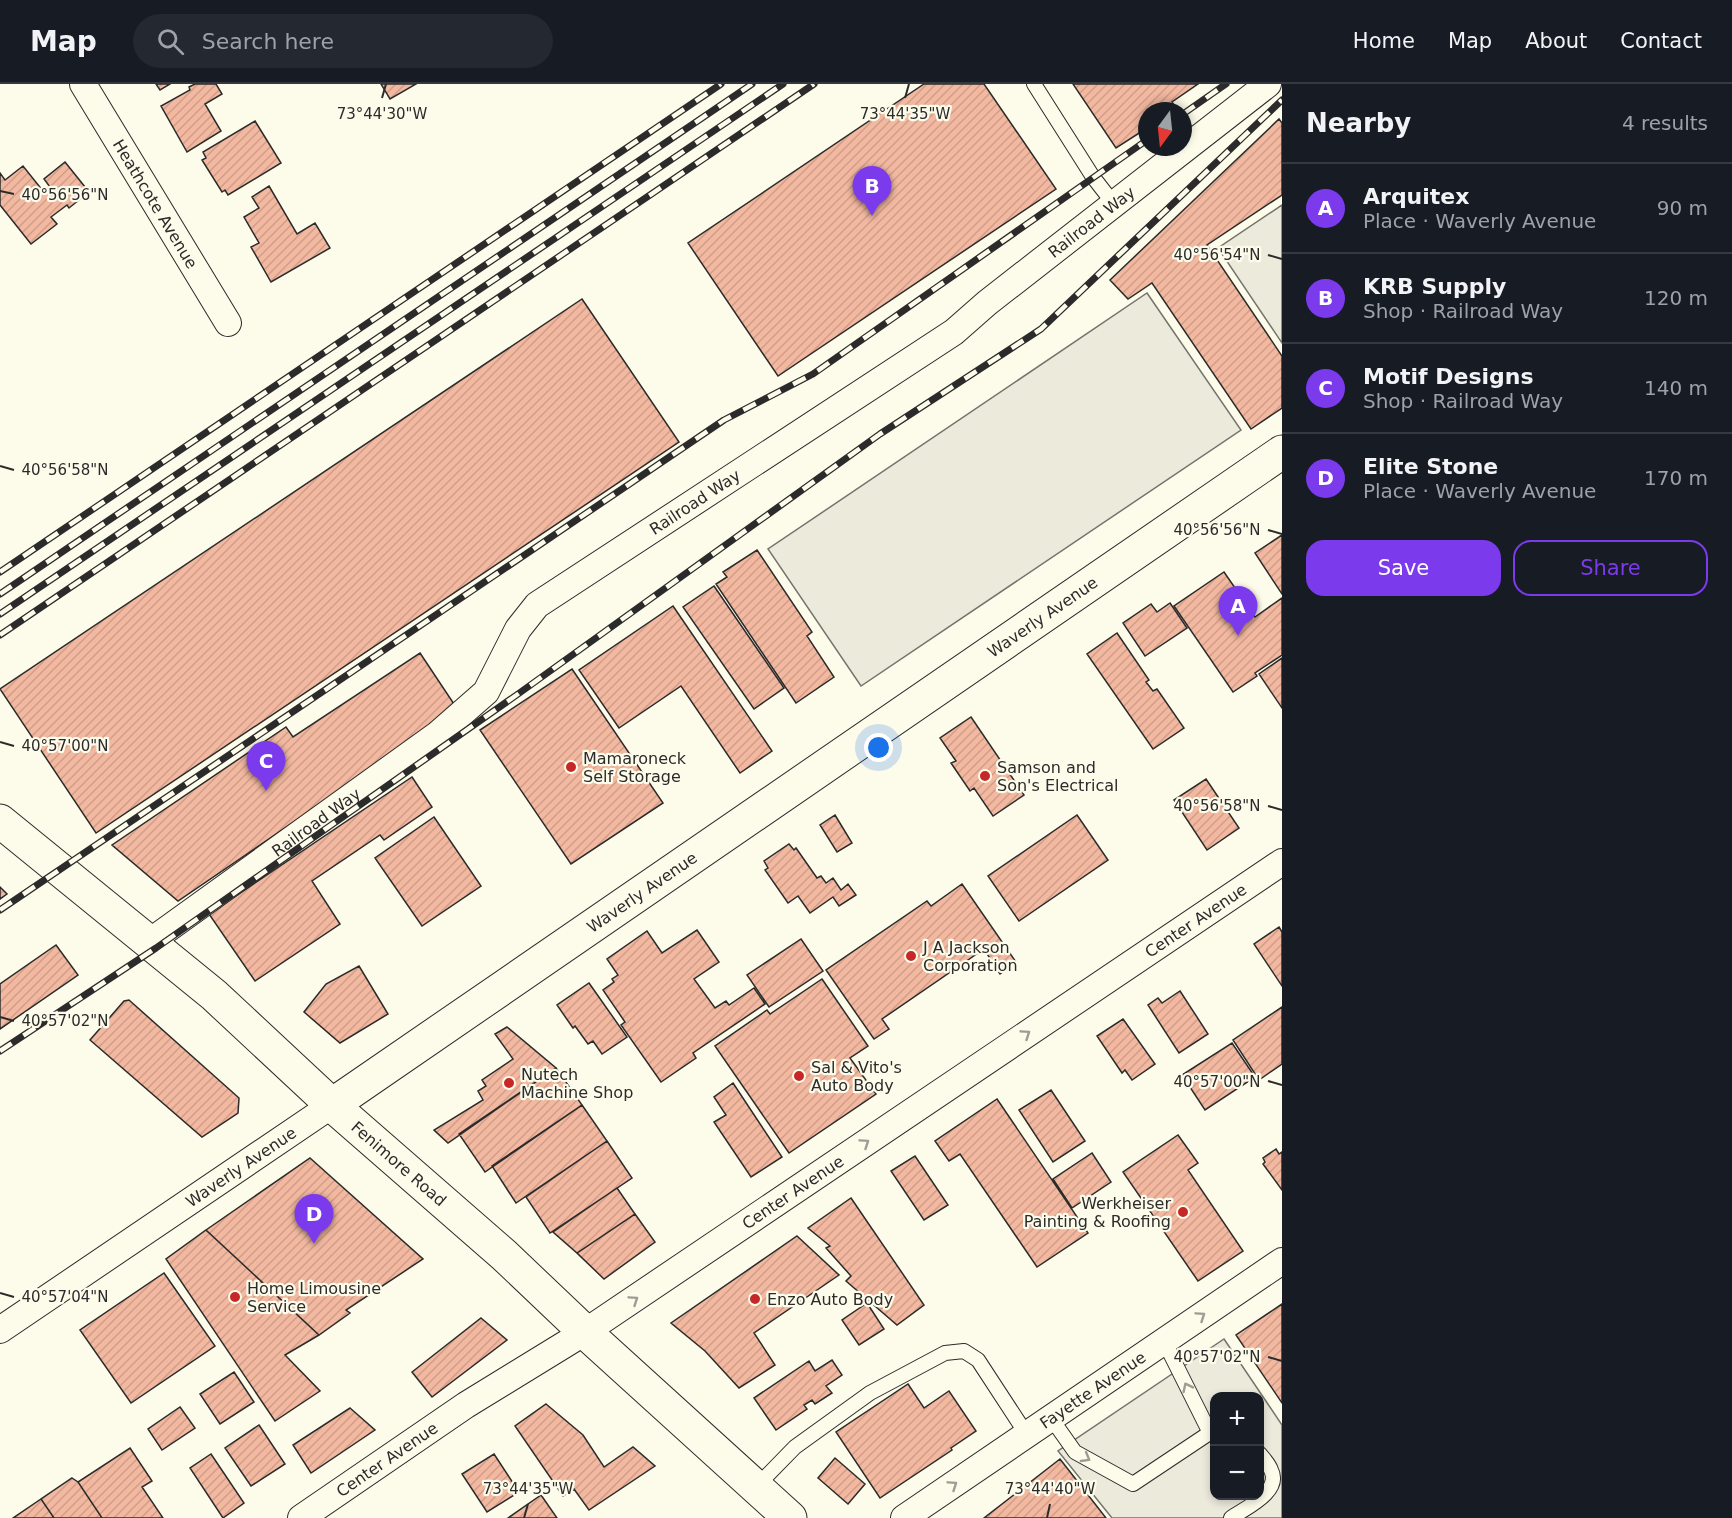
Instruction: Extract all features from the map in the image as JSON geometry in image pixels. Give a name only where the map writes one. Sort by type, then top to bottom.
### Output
[{"type":"street","name":"Heathcote Avenue","points":[[82,84],[228,323]]},
{"type":"street","name":"Railroad Way","points":[[148,943],[438,734],[486,692],[518,629],[537,605],[954,332],[987,303],[1268,84]]},
{"type":"street","name":"Waverly Avenue","points":[[0,1330],[332,1105],[1282,452]]},
{"type":"street","name":"Fenimore Road","points":[[0,821],[214,995],[332,1105],[504,1255],[585,1332],[790,1518]]},
{"type":"street","name":"Center Avenue","points":[[301,1518],[466,1405],[585,1332],[1282,862]]},
{"type":"street","name":"Fayette Avenue","points":[[904,1518],[1282,1261]]},
{"type":"lane","points":[[1034,84],[1093,177],[1114,204]]},
{"type":"lane","points":[[1164,1341],[1210,1428]]},
{"type":"lane","points":[[755,1487],[795,1447],[870,1393],[945,1353],[964,1351],[978,1360],[1027,1435]]},
{"type":"lane","points":[[1050,1418],[1075,1452],[1133,1484],[1210,1433]]},
{"type":"lane","points":[[1264,1460],[1272,1471],[1272,1482],[1268,1492],[1264,1495]]},
{"type":"lane","points":[[1231,1518],[1257,1500]]},
{"type":"shaded area","points":[[1282,205],[1282,343],[1218,248]]},
{"type":"shaded area","points":[[1147,293],[1241,430],[861,686],[768,549]]},
{"type":"shaded area","points":[[1224,1339],[1260,1392],[1210,1392],[1210,1500],[1264,1500],[1264,1398],[1282,1425],[1282,1518],[1112,1518],[1058,1451]]},
{"type":"building","points":[[156,84],[170,84],[160,90]]},
{"type":"building","points":[[195,84],[216,84],[222,94],[205,104],[221,131],[187,152],[161,106],[190,90],[189,87]]},
{"type":"building","points":[[381,84],[416,84],[390,99]]},
{"type":"building","points":[[924,84],[984,84],[1056,189],[778,376],[688,243]]},
{"type":"building","points":[[1073,84],[1198,84],[1172,102],[1138,102],[1138,134],[1116,148]]},
{"type":"building","points":[[1279,119],[1282,123],[1282,195],[1207,245],[1282,356],[1282,408],[1251,429],[1152,283],[1128,299],[1110,280]]},
{"type":"building","points":[[255,121],[281,163],[228,195],[225,190],[222,192],[202,160],[206,158],[203,152]]},
{"type":"building","points":[[65,162],[89,192],[69,208],[67,205],[51,217],[57,224],[31,244],[0,205],[0,173],[5,180],[23,166],[43,191],[50,187],[44,179]]},
{"type":"building","points":[[269,186],[297,234],[315,223],[330,248],[271,282],[251,247],[259,243],[244,217],[259,208],[252,197]]},
{"type":"building","points":[[582,299],[679,442],[96,833],[0,689]]},
{"type":"building","points":[[1282,535],[1282,594],[1255,553]]},
{"type":"building","points":[[757,550],[812,632],[807,636],[834,677],[796,703],[716,584],[727,577],[723,572]]},
{"type":"building","points":[[1224,572],[1255,617],[1282,598],[1282,655],[1255,673],[1257,676],[1233,692],[1174,606]]},
{"type":"building","points":[[714,586],[784,688],[754,709],[683,607]]},
{"type":"building","points":[[1170,603],[1187,628],[1145,656],[1123,623],[1151,604],[1157,612]]},
{"type":"building","points":[[673,606],[772,751],[740,773],[681,686],[619,728],[579,670]]},
{"type":"building","points":[[1117,633],[1149,680],[1146,682],[1153,691],[1157,689],[1184,728],[1153,749],[1087,654]]},
{"type":"building","points":[[420,653],[458,710],[178,901],[112,845],[286,727],[293,737]]},
{"type":"building","points":[[1282,658],[1282,708],[1259,674]]},
{"type":"building","name":"Mamaroneck Self Storage","points":[[572,669],[663,803],[571,864],[480,730]]},
{"type":"building","name":"Samson and Son's Electrical","points":[[971,717],[1024,795],[993,816],[974,788],[970,791],[951,763],[956,761],[940,738]]},
{"type":"building","points":[[412,777],[432,807],[384,840],[380,835],[312,881],[340,924],[255,981],[209,914]]},
{"type":"building","points":[[1206,779],[1239,828],[1207,850],[1174,800]]},
{"type":"building","points":[[835,815],[852,843],[837,852],[820,825]]},
{"type":"building","points":[[1077,815],[1108,860],[1019,921],[988,876]]},
{"type":"building","points":[[434,817],[481,886],[422,926],[375,858]]},
{"type":"building","points":[[789,844],[794,850],[796,848],[817,878],[821,876],[826,883],[833,878],[841,890],[848,884],[856,895],[839,906],[833,897],[810,913],[798,896],[788,903],[765,870],[768,868],[764,861]]},
{"type":"building","name":"J A Jackson Corporation","points":[[962,884],[1016,962],[1000,974],[984,949],[882,1019],[889,1029],[874,1039],[826,970],[927,901],[931,906]]},
{"type":"building","points":[[0,887],[7,894],[0,899]]},
{"type":"building","points":[[1279,927],[1282,932],[1282,986],[1254,944]]},
{"type":"building","points":[[697,930],[719,962],[694,979],[715,1008],[726,1001],[729,1005],[754,988],[765,1004],[693,1053],[696,1058],[661,1082],[621,1025],[625,1022],[603,990],[614,982],[612,979],[618,975],[607,959],[647,931],[662,953]]},
{"type":"building","points":[[801,939],[823,971],[769,1007],[747,975]]},
{"type":"building","points":[[56,945],[78,975],[0,1029],[0,984]]},
{"type":"building","points":[[359,966],[388,1014],[340,1043],[304,1012],[326,984]]},
{"type":"building","name":"Sal & Vito's Auto Body","points":[[822,979],[868,1046],[850,1058],[876,1094],[789,1153],[715,1046],[767,1010],[770,1014]]},
{"type":"building","points":[[589,983],[627,1037],[602,1054],[593,1041],[588,1044],[575,1026],[573,1028],[557,1005]]},
{"type":"building","points":[[1180,991],[1208,1034],[1179,1053],[1148,1005],[1158,998],[1162,1003]]},
{"type":"building","points":[[129,1000],[239,1098],[238,1113],[202,1137],[90,1040],[124,1001]]},
{"type":"building","points":[[1282,1007],[1282,1064],[1259,1080],[1233,1040]]},
{"type":"building","points":[[1123,1019],[1155,1064],[1132,1080],[1125,1070],[1122,1073],[1097,1036]]},
{"type":"building","name":"Nutech Machine Shop","points":[[507,1027],[556,1068],[448,1143],[434,1130],[483,1100],[478,1091],[486,1086],[482,1080],[513,1059],[495,1034]]},
{"type":"building","points":[[1232,1043],[1255,1077],[1205,1110],[1182,1075]]},
{"type":"building","points":[[556,1068],[582,1105],[485,1172],[459,1134]]},
{"type":"building","points":[[733,1083],[782,1157],[751,1177],[714,1122],[726,1115],[714,1097]]},
{"type":"building","points":[[1051,1090],[1085,1141],[1053,1162],[1019,1110]]},
{"type":"building","points":[[997,1099],[1088,1233],[1037,1267],[960,1154],[949,1161],[935,1141]]},
{"type":"building","points":[[582,1105],[607,1141],[516,1203],[492,1166]]},
{"type":"building","name":"Werkheiser Painting & Roofing","points":[[1178,1135],[1198,1163],[1188,1170],[1243,1251],[1198,1281],[1123,1172]]},
{"type":"building","points":[[607,1141],[632,1178],[550,1233],[526,1197]]},
{"type":"building","points":[[1276,1149],[1279,1154],[1282,1152],[1282,1190],[1263,1164],[1265,1162],[1263,1158]]},
{"type":"building","points":[[1092,1153],[1111,1182],[1072,1208],[1053,1179]]},
{"type":"building","points":[[915,1156],[948,1205],[924,1220],[891,1171]]},
{"type":"building","points":[[310,1158],[423,1259],[346,1310],[350,1313],[319,1335],[206,1230]]},
{"type":"building","points":[[617,1188],[635,1214],[577,1253],[553,1232]]},
{"type":"building","points":[[851,1198],[924,1305],[897,1325],[846,1281],[851,1276],[826,1248],[830,1246],[808,1228]]},
{"type":"building","points":[[635,1214],[655,1242],[604,1279],[577,1253]]},
{"type":"building","name":"Home Limousine Service","points":[[206,1230],[319,1335],[285,1355],[320,1391],[275,1421],[166,1259]]},
{"type":"building","name":"Enzo Auto Body","points":[[797,1236],[839,1275],[754,1333],[775,1365],[739,1388],[705,1351],[671,1323]]},
{"type":"building","points":[[164,1273],[215,1346],[131,1403],[80,1330]]},
{"type":"building","points":[[867,1303],[884,1329],[859,1345],[842,1320]]},
{"type":"building","points":[[1282,1304],[1282,1403],[1236,1335]]},
{"type":"building","points":[[481,1318],[507,1340],[432,1397],[412,1372]]},
{"type":"building","points":[[832,1360],[842,1375],[826,1386],[832,1393],[815,1404],[812,1400],[804,1405],[807,1409],[776,1430],[754,1398],[809,1361],[815,1371]]},
{"type":"building","points":[[234,1372],[254,1402],[220,1424],[200,1394]]},
{"type":"building","points":[[908,1384],[924,1408],[949,1391],[976,1431],[951,1448],[952,1450],[880,1498],[836,1432]]},
{"type":"building","points":[[546,1404],[583,1435],[604,1467],[633,1447],[655,1466],[589,1510],[574,1489],[563,1496],[515,1426]]},
{"type":"building","points":[[180,1407],[195,1428],[162,1450],[148,1429]]},
{"type":"building","points":[[350,1408],[375,1430],[311,1473],[293,1445]]},
{"type":"building","points":[[259,1425],[285,1464],[251,1486],[225,1448]]},
{"type":"building","points":[[130,1448],[152,1481],[142,1487],[163,1518],[102,1518],[78,1482]]},
{"type":"building","points":[[211,1454],[244,1503],[223,1518],[190,1468]]},
{"type":"building","points":[[494,1454],[519,1492],[487,1512],[462,1474]]},
{"type":"building","points":[[835,1458],[865,1484],[848,1504],[818,1478]]},
{"type":"building","points":[[1060,1459],[1106,1518],[984,1518]]},
{"type":"building","points":[[72,1478],[78,1482],[102,1518],[54,1518],[41,1499]]},
{"type":"building","points":[[541,1495],[557,1518],[508,1518]]},
{"type":"building","points":[[41,1499],[54,1518],[13,1518]]},
{"type":"railway","points":[[0,572],[721,84]]},
{"type":"railway","points":[[0,594],[752,84]]},
{"type":"railway","points":[[0,614],[783,84]]},
{"type":"railway","points":[[0,635],[814,84]]},
{"type":"railway","points":[[1192,108],[1226,84]]},
{"type":"railway","points":[[0,1051],[156,948],[518,694],[880,434],[1041,329],[1282,100]]},
{"type":"railway","points":[[0,910],[724,420],[813,374],[1138,146]]},
{"type":"place","name":"KRB Supply","points":[[872,216]]},
{"type":"place","name":"Arquitex","points":[[1238,636]]},
{"type":"place","name":"Mamaroneck Self Storage","points":[[571,767]]},
{"type":"place","name":"Samson and Son's Electrical","points":[[985,776]]},
{"type":"place","name":"Motif Designs","points":[[266,791]]},
{"type":"place","name":"J A Jackson Corporation","points":[[911,956]]},
{"type":"place","name":"Sal & Vito's Auto Body","points":[[799,1076]]},
{"type":"place","name":"Nutech Machine Shop","points":[[509,1083]]},
{"type":"place","name":"Werkheiser Painting & Roofing","points":[[1183,1212]]},
{"type":"place","name":"Elite Stone","points":[[314,1244]]},
{"type":"place","name":"Home Limousine Service","points":[[235,1297]]},
{"type":"place","name":"Enzo Auto Body","points":[[755,1299]]}]
